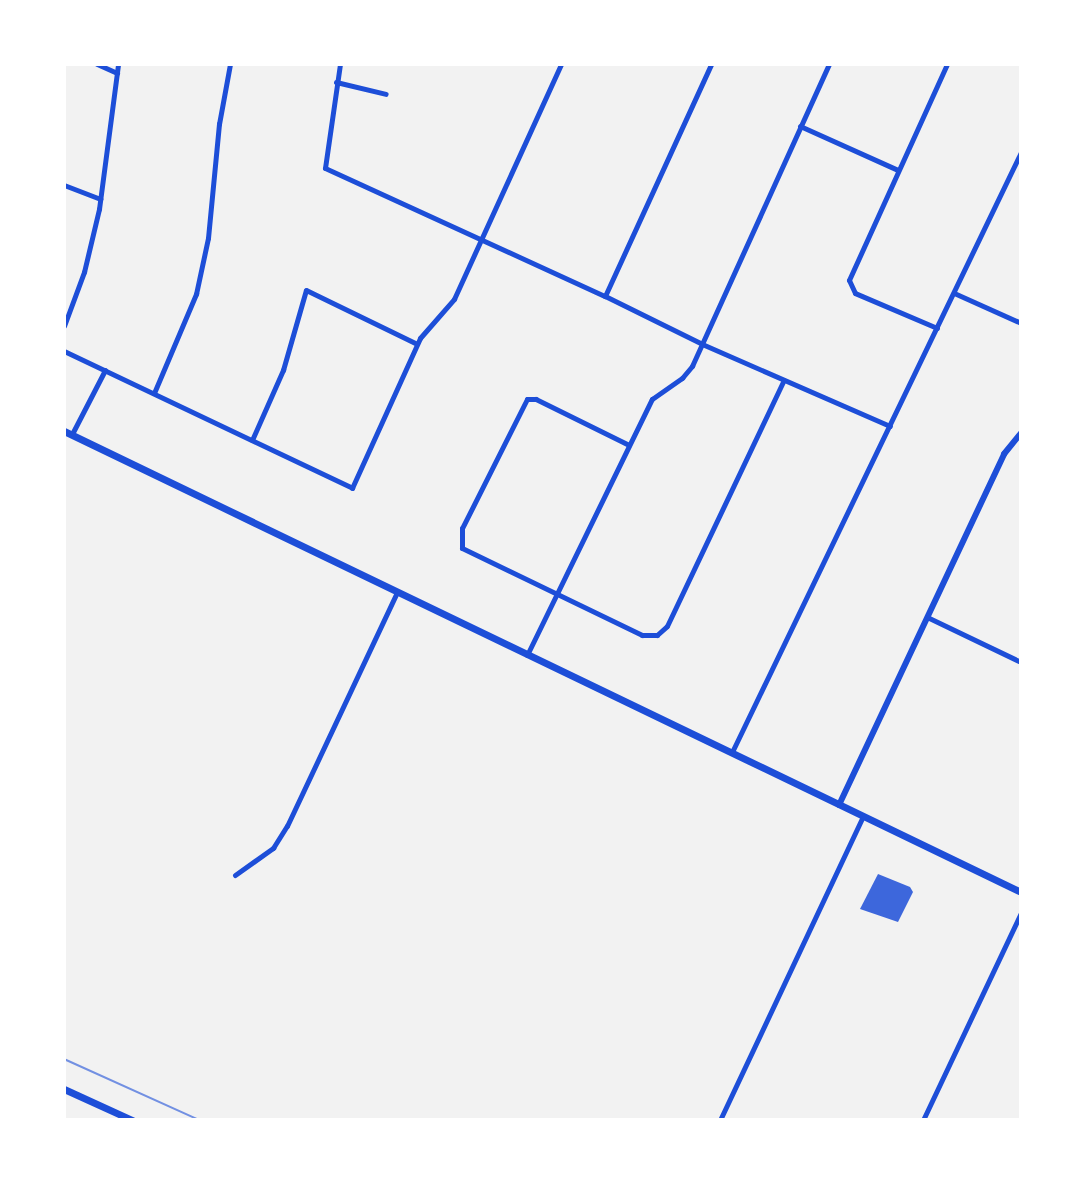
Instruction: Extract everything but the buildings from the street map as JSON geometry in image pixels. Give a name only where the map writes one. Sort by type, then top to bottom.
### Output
[{"type":"main road","points":[[68,433],[1021,892]]},
{"type":"main road","points":[[64,1089],[132,1120]]},
{"type":"street","points":[[97,64],[117,73]]},
{"type":"street","points":[[64,326],[84,272],[100,199],[118,64]]},
{"type":"street","points":[[154,393],[196,294],[208,238],[219,124],[230,64]]},
{"type":"street","points":[[340,64],[325,168],[605,296],[702,344],[890,426]]},
{"type":"street","points":[[64,351],[352,488],[417,344],[427,328],[454,299],[561,64]]},
{"type":"street","points":[[605,296],[711,64]]},
{"type":"street","points":[[527,655],[652,399],[682,378],[702,344],[829,64]]},
{"type":"street","points":[[937,328],[855,293],[849,280],[947,64]]},
{"type":"street","points":[[336,82],[386,94]]},
{"type":"street","points":[[800,126],[898,170]]},
{"type":"street","points":[[731,753],[1021,152]]},
{"type":"street","points":[[64,185],[100,199]]},
{"type":"street","points":[[252,440],[283,370],[306,290],[417,344]]},
{"type":"street","points":[[954,293],[1021,323]]},
{"type":"street","points":[[64,443],[105,370]]},
{"type":"street","points":[[629,445],[536,399],[527,399],[462,528],[460,542],[468,553],[642,635],[655,635],[662,631],[784,380]]},
{"type":"street","points":[[839,805],[1004,454],[1021,433]]},
{"type":"street","points":[[235,875],[273,848],[287,826],[397,592]]},
{"type":"street","points":[[927,617],[1021,662]]},
{"type":"street","points":[[720,1120],[863,816]]},
{"type":"street","points":[[923,1120],[1021,913]]},
{"type":"railway","points":[[64,1059],[199,1120]]}]
